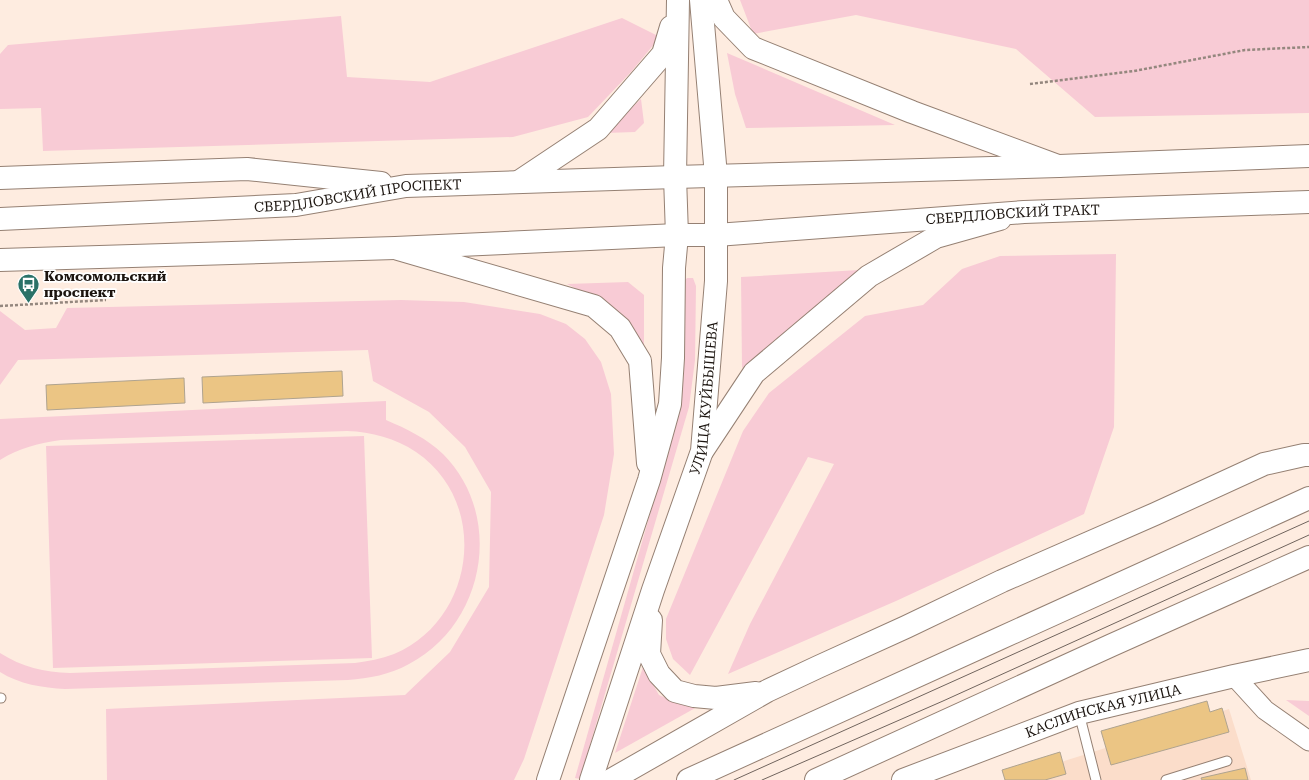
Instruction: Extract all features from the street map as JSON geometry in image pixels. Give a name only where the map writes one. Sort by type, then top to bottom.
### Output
[{"type":"main road","name":"УЛИЦА КУЙБЫШЕВА","points":[[591,780],[653,590],[702,451],[716,281],[716,176],[701,0]]},
{"type":"main road","points":[[716,0],[724,18],[753,48],[912,112],[1059,166]]},
{"type":"main road","points":[[548,780],[649,480],[670,404],[674,268],[677,235],[675,176],[676,1]]},
{"type":"main road","points":[[520,181],[598,129],[663,54],[676,1]]},
{"type":"main road","points":[[716,176],[1059,166],[1309,156]]},
{"type":"main road","points":[[0,178],[247,169],[406,186]]},
{"type":"main road","name":"СВЕРДЛОВСКИЙ ПРОСПЕКТ","points":[[0,219],[296,205],[406,186],[675,176],[716,176]]},
{"type":"main road","name":"СВЕРДЛОВСКИЙ ТРАКТ","points":[[716,235],[1024,212],[1309,202]]},
{"type":"main road","points":[[702,451],[754,373],[869,276],[936,237],[1024,212]]},
{"type":"main road","points":[[0,260],[395,248],[677,235],[716,235]]},
{"type":"main road","points":[[395,248],[594,306],[620,328],[640,361],[649,480]]},
{"type":"main road","points":[[611,780],[767,691],[1002,581],[1155,514],[1264,464],[1309,455]]},
{"type":"main road","points":[[688,780],[1309,498]]},
{"type":"main road","points":[[816,780],[1309,557]]},
{"type":"main road","points":[[653,590],[649,654],[659,674],[676,691],[694,696],[716,698],[767,691]]},
{"type":"main road","name":"КАСЛИНСКАЯ УЛИЦА","points":[[903,780],[1079,713],[1234,676],[1309,660]]},
{"type":"street","points":[[1234,676],[1265,710],[1309,741]]},
{"type":"lane","points":[[1079,713],[1096,780]]},
{"type":"lane","points":[[1166,780],[1227,761]]},
{"type":"path","points":[[1030,84],[1134,71],[1245,50],[1309,47]]},
{"type":"path","points":[[0,306],[106,300]]},
{"type":"shaded area","points":[[740,0],[1309,0],[1309,113],[1095,117],[1016,49],[856,15],[753,34]]},
{"type":"shaded area","points":[[341,16],[347,77],[430,82],[622,18],[660,37],[631,72],[588,117],[513,137],[43,151],[41,108],[0,109],[0,54],[8,45]]},
{"type":"shaded area","points":[[727,53],[895,125],[746,128],[735,94]]},
{"type":"shaded area","points":[[641,99],[644,123],[635,132],[605,133]]},
{"type":"shaded area","points":[[1116,254],[1114,427],[1084,514],[896,601],[728,674],[750,624],[834,464],[808,457],[690,675],[673,659],[666,639],[666,619],[743,431],[769,393],[865,316],[923,305],[962,269],[1000,256]]},
{"type":"shaded area","points":[[859,270],[742,368],[741,277]]},
{"type":"shaded area","points":[[687,278],[693,278],[696,286],[695,360],[689,407],[580,779],[575,778],[675,426],[684,374],[684,282]]},
{"type":"shaded area","points":[[628,282],[644,295],[644,352],[602,302],[567,284]]},
{"type":"shaded area","points":[[401,300],[464,302],[540,314],[566,324],[585,339],[601,362],[611,394],[614,454],[604,515],[524,759],[514,780],[107,780],[106,709],[405,695],[450,652],[489,587],[491,492],[465,447],[429,412],[373,381],[368,350],[18,360],[0,385],[0,311],[25,330],[56,328],[67,308]]},
{"type":"shaded area","points":[[386,401],[386,420],[416,434],[443,454],[462,479],[475,507],[480,537],[478,567],[470,596],[455,623],[435,646],[402,668],[372,677],[348,680],[65,689],[31,685],[15,680],[0,672],[0,653],[17,662],[34,668],[70,673],[355,663],[379,659],[394,654],[421,638],[442,615],[456,589],[464,559],[463,529],[456,500],[440,474],[416,452],[392,439],[374,434],[347,431],[61,440],[29,447],[14,452],[0,460],[0,419]]},
{"type":"shaded area","points":[[364,436],[372,658],[53,668],[46,446]]},
{"type":"shaded area","points":[[643,667],[659,695],[677,703],[697,707],[615,753]]},
{"type":"shaded area","points":[[1286,700],[1309,701],[1309,716]]},
{"type":"shaded area","points":[[1229,709],[1251,780],[1004,780]]},
{"type":"building","points":[[342,371],[343,396],[203,403],[202,377]]},
{"type":"building","points":[[184,378],[185,403],[47,410],[46,385]]},
{"type":"building","points":[[1207,701],[1210,712],[1222,708],[1229,732],[1111,765],[1101,731]]},
{"type":"building","points":[[1060,752],[1066,774],[1045,780],[1005,780],[1002,770]]},
{"type":"building","points":[[1245,768],[1248,780],[1202,780],[1201,778]]},
{"type":"tram line","points":[[734,780],[1309,521]]},
{"type":"tram line","points":[[762,780],[943,701],[1309,535]]},
{"type":"place","name":"Комсомольский проспект","points":[[28,304]]}]
